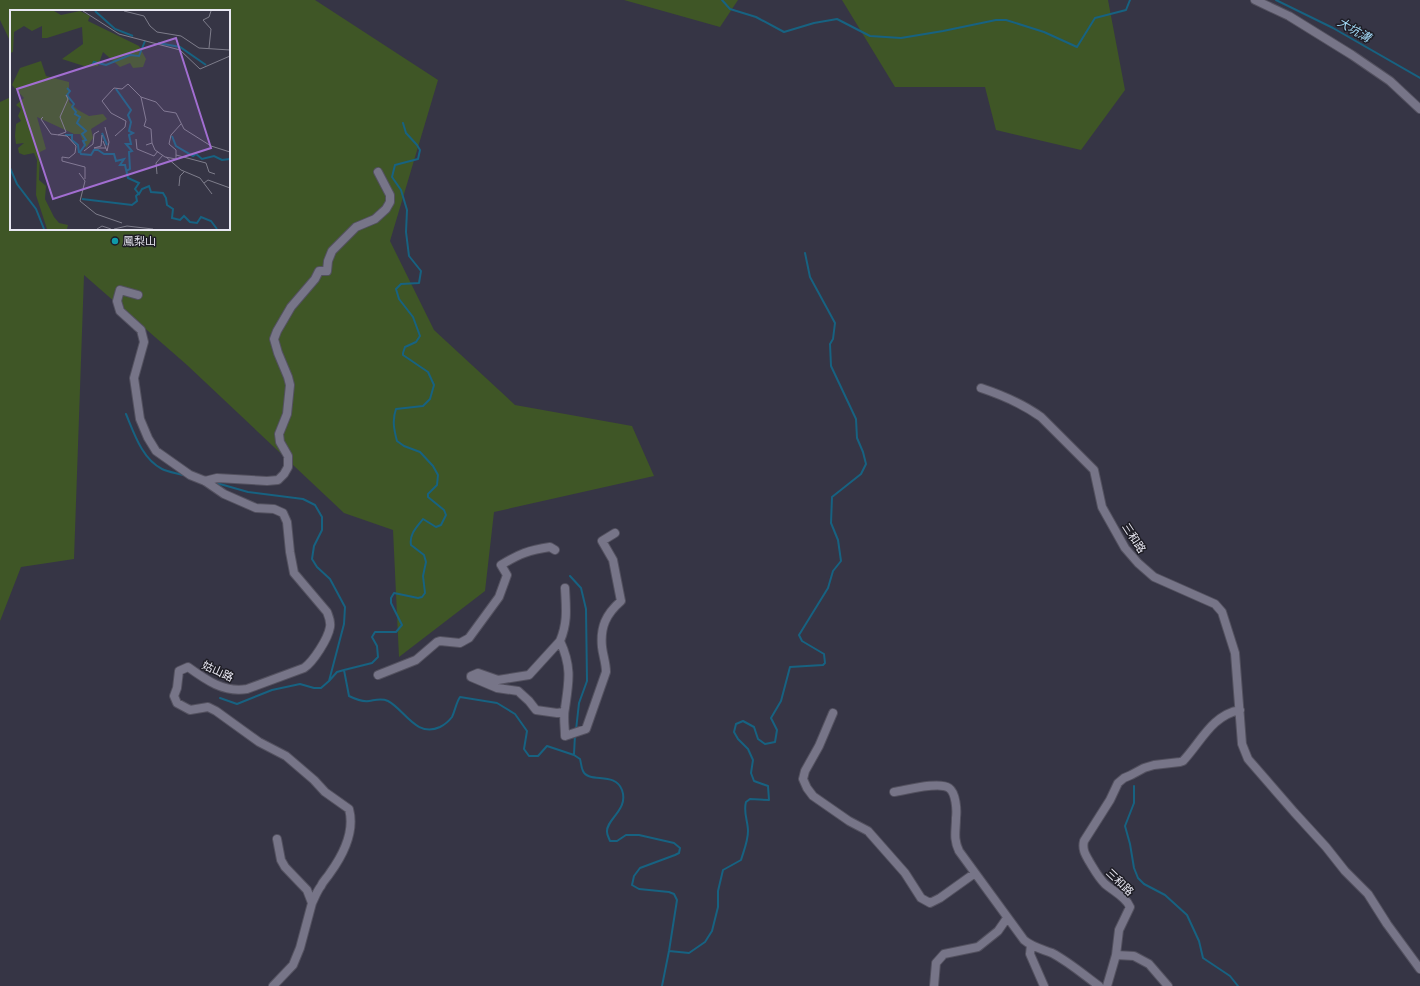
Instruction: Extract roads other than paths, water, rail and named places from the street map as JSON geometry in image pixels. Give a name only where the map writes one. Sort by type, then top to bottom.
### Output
[{"type":"street","points":[[1256,0],[1289,16],[1357,58],[1390,81],[1420,109]]},
{"type":"street","points":[[138,295],[120,290],[117,301],[120,310],[141,330],[144,342],[134,378],[140,419],[148,438],[156,451],[190,475],[205,481],[217,478],[267,482],[278,480],[288,467],[288,456],[280,442],[279,434],[288,414],[290,385],[274,339],[291,307],[319,271],[327,271],[328,261],[332,251],[356,227],[375,219],[386,209],[390,202],[390,195],[378,172]]},
{"type":"street","name":"三和路","points":[[981,388],[1003,396],[1032,410],[1041,417],[1094,470],[1102,507],[1125,548],[1138,563],[1154,577],[1215,604],[1222,612],[1235,653],[1242,744],[1248,759],[1326,847],[1345,871],[1368,894],[1387,924],[1420,969]]},
{"type":"street","name":"姑山路","points":[[205,481],[224,494],[256,508],[274,509],[283,514],[287,522],[294,573],[327,612],[330,619],[330,629],[327,637],[311,664],[304,668],[237,691],[224,688],[204,679],[188,667],[179,671],[177,688],[174,696],[177,703],[190,710],[208,707],[216,711],[259,742],[286,756],[310,776],[325,792],[349,809],[352,819],[349,837],[340,856],[331,872],[320,886],[312,903],[300,948],[293,965],[272,986]]},
{"type":"street","points":[[560,641],[564,649],[569,671],[564,712],[565,736],[586,729],[606,672],[606,664],[602,648],[602,629],[611,610],[621,601],[613,560],[602,541],[615,533]]},
{"type":"street","points":[[378,675],[416,660],[437,642],[460,643],[468,638],[499,597],[507,575],[501,565],[519,554],[532,550],[550,547],[555,550]]},
{"type":"street","points":[[564,712],[557,713],[536,710],[518,691],[497,688],[471,676],[478,673],[498,680],[529,675],[560,641],[566,624],[565,588]]},
{"type":"street","name":"三和路","points":[[1107,986],[1116,955],[1119,930],[1130,907],[1126,901],[1096,873],[1084,853],[1084,841],[1110,800],[1118,783],[1124,778],[1132,776],[1144,768],[1154,765],[1180,762],[1214,724],[1230,712],[1240,710]]},
{"type":"street","points":[[833,712],[819,746],[805,771],[803,780],[812,796],[868,831],[905,873],[921,898],[930,903],[940,898],[975,873]]},
{"type":"street","points":[[894,792],[940,785],[949,788],[952,791],[956,806],[955,842],[959,851],[1007,918],[1024,940],[1031,945],[1053,954],[1073,966],[1099,986]]},
{"type":"street","points":[[277,839],[281,860],[285,867],[307,890],[312,903]]},
{"type":"street","points":[[934,986],[936,963],[944,954],[978,947],[998,931],[1007,918]]},
{"type":"street","points":[[1031,945],[1030,954],[1044,986]]},
{"type":"street","points":[[1116,955],[1134,956],[1149,964],[1168,986]]},
{"type":"waterway","points":[[722,0],[730,9],[756,17],[784,32],[814,23],[837,19],[870,36],[901,38],[996,20],[1006,20],[1044,32],[1077,47],[1095,18],[1126,10],[1130,0]]},
{"type":"waterway","name":"大坑溝","points":[[1276,0],[1333,28],[1420,78]]},
{"type":"waterway","points":[[403,123],[406,133],[420,150],[418,159],[395,165],[392,177],[401,190],[407,210],[406,232],[409,256],[421,271],[419,283],[401,284],[396,289],[399,299],[413,317],[420,336],[416,342],[405,347],[403,355],[428,372],[434,385],[430,399],[423,406],[396,409],[394,425],[397,441],[404,446],[420,452],[433,466],[438,475],[437,485],[428,494],[428,497],[444,510],[446,515],[441,525],[436,527],[423,519],[414,531],[411,537],[411,545],[424,555],[426,562],[423,576],[425,593],[422,597],[418,598],[394,593],[391,598],[391,603],[402,625],[396,632],[375,632],[372,637],[377,646],[378,657],[372,663],[344,670],[349,696],[364,701],[381,699],[388,701],[411,722],[424,729],[440,727],[446,723],[453,715],[460,697],[497,703],[515,714],[527,731],[524,749],[529,756],[538,756],[547,746],[574,755],[580,759],[582,769],[586,775],[608,779],[619,784],[623,797],[620,809],[608,827],[607,833],[610,841],[617,841],[626,835],[639,835],[674,843],[680,848],[679,853],[640,868],[634,876],[632,885],[639,889],[669,892],[674,894],[677,900],[662,986]]},
{"type":"waterway","points":[[669,951],[689,953],[705,942],[712,931],[718,907],[718,891],[723,870],[741,860],[746,846],[748,831],[745,809],[746,802],[750,799],[769,800],[768,786],[754,781],[751,773],[753,760],[748,749],[738,739],[734,732],[736,724],[743,721],[754,727],[758,739],[765,744],[775,742],[777,730],[771,718],[781,701],[790,667],[823,665],[825,663],[824,654],[802,641],[799,635],[828,588],[833,571],[841,561],[838,540],[831,523],[832,497],[861,474],[866,464],[857,438],[856,419],[831,366],[830,344],[833,339],[835,323],[810,277],[805,253]]},
{"type":"waterway","points":[[126,414],[140,445],[149,459],[162,469],[183,475]]},
{"type":"waterway","points":[[213,482],[248,492],[303,499],[315,505],[322,517],[322,530],[314,546],[312,559],[317,567],[330,579],[345,607],[344,624],[329,681]]},
{"type":"waterway","points":[[570,576],[581,588],[586,609],[587,681],[579,703],[576,730]]},
{"type":"waterway","points":[[220,698],[237,704],[272,690],[300,684],[314,688],[321,688],[337,672],[344,670]]},
{"type":"waterway","points":[[574,754],[575,735]]},
{"type":"waterway","points":[[1134,786],[1134,803],[1125,826],[1134,868],[1138,878],[1144,884],[1165,895],[1187,915],[1199,941],[1203,958],[1230,976],[1238,986]]},
{"type":"place","name":"鳳梨山","points":[[115,241]]}]
